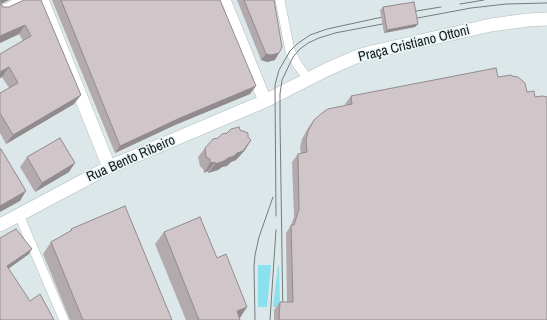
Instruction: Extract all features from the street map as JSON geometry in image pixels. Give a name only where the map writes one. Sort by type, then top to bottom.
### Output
[{"type":"street","points":[[0,11],[23,0]]},
{"type":"street","points":[[42,0],[109,167]]},
{"type":"street","points":[[224,0],[265,101]]},
{"type":"street","points":[[280,0],[290,51],[308,79]]},
{"type":"street","name":"Praça Cristiano Ottoni","points":[[265,101],[358,56],[491,25],[547,19]]},
{"type":"street","name":"Rua Bento Ribeiro","points":[[0,225],[109,167],[265,101]]},
{"type":"street","points":[[19,215],[64,320]]},
{"type":"shaded area","points":[[258,265],[271,265],[267,307],[258,307]]},
{"type":"shaded area","points":[[278,266],[280,307],[273,307]]},
{"type":"building","points":[[0,0],[3,7],[9,7],[24,0],[41,0],[81,95],[13,135],[0,113],[0,93],[18,83],[9,67],[0,72],[0,54],[31,36],[25,25],[0,36]]},
{"type":"building","points":[[61,0],[220,0],[256,86],[180,118],[120,146]]},
{"type":"building","points":[[244,0],[274,0],[282,47],[279,53],[271,55],[266,54]]},
{"type":"building","points":[[414,2],[418,24],[387,30],[383,7]]},
{"type":"building","points":[[496,68],[498,77],[511,75],[518,77],[525,83],[527,92],[534,91],[535,97],[547,97],[547,320],[279,320],[280,302],[293,302],[291,225],[294,225],[299,209],[298,154],[307,152],[306,140],[308,131],[314,120],[328,109],[352,104],[351,96]]},
{"type":"building","points":[[239,127],[240,130],[248,133],[248,137],[251,140],[243,151],[224,161],[215,164],[215,162],[210,163],[210,159],[206,157],[205,148],[213,139],[227,133],[231,129]]},
{"type":"building","points":[[60,138],[75,163],[42,183],[27,157]]},
{"type":"building","points":[[0,149],[26,191],[0,206]]},
{"type":"building","points":[[125,206],[172,320],[83,320],[51,242],[72,230],[71,229]]},
{"type":"building","points":[[200,217],[217,258],[226,254],[247,307],[237,311],[240,320],[199,320],[164,232]]},
{"type":"building","points":[[16,229],[32,249],[7,266],[30,301],[40,294],[54,320],[0,320],[0,238]]},
{"type":"tram line","points":[[460,4],[484,0]]},
{"type":"tram line","points":[[407,20],[471,8],[506,4],[547,3]]},
{"type":"tram line","points":[[276,216],[275,85],[279,70],[290,51],[310,35],[327,29],[392,15],[441,7]]},
{"type":"tram line","points":[[283,320],[280,120],[280,94],[282,80],[293,57],[308,43],[335,33],[393,22]]},
{"type":"tram line","points":[[255,320],[255,255],[259,237],[273,197]]},
{"type":"tram line","points":[[270,320],[276,230]]}]
